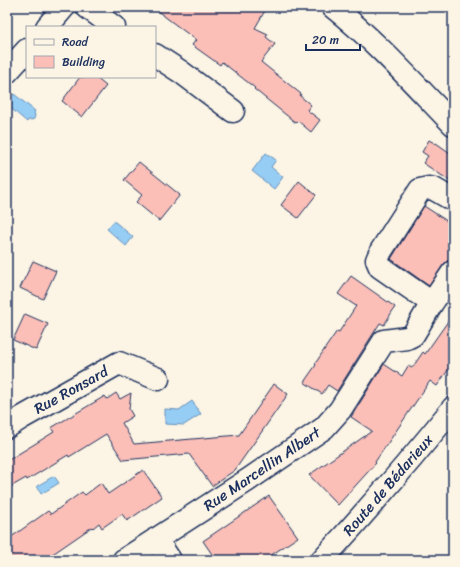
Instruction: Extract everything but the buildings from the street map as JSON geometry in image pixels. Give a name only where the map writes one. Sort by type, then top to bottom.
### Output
[{"type":"street","points":[[48,26],[64,7]]},
{"type":"street","points":[[87,7],[113,26]]},
{"type":"street","points":[[333,7],[388,56],[453,124]]},
{"type":"street","points":[[7,72],[26,51]]},
{"type":"street","points":[[156,57],[181,72],[233,111]]},
{"type":"street","points":[[432,303],[380,267],[377,260],[381,251],[420,190],[429,188],[434,189],[453,200]]},
{"type":"street","name":"Rue Marcellin Albert","points":[[124,560],[248,480],[324,428],[340,410],[384,341],[407,338],[413,335],[453,272]]},
{"type":"street","name":"Rue Ronsard","points":[[7,427],[118,364],[158,379]]},
{"type":"street","name":"Route de Bédarieux","points":[[322,560],[348,532],[453,408]]},
{"type":"street","points":[[156,539],[170,560]]},
{"type":"water","points":[[14,94],[35,111],[34,119],[28,120],[27,122],[7,105]]},
{"type":"water","points":[[266,153],[276,160],[271,167],[283,177],[274,189],[252,171]]},
{"type":"water","points":[[114,221],[133,237],[126,246],[107,229]]},
{"type":"water","points":[[192,401],[201,414],[184,425],[165,424],[165,409],[179,410]]},
{"type":"water","points":[[54,476],[59,483],[41,494],[37,486]]}]
